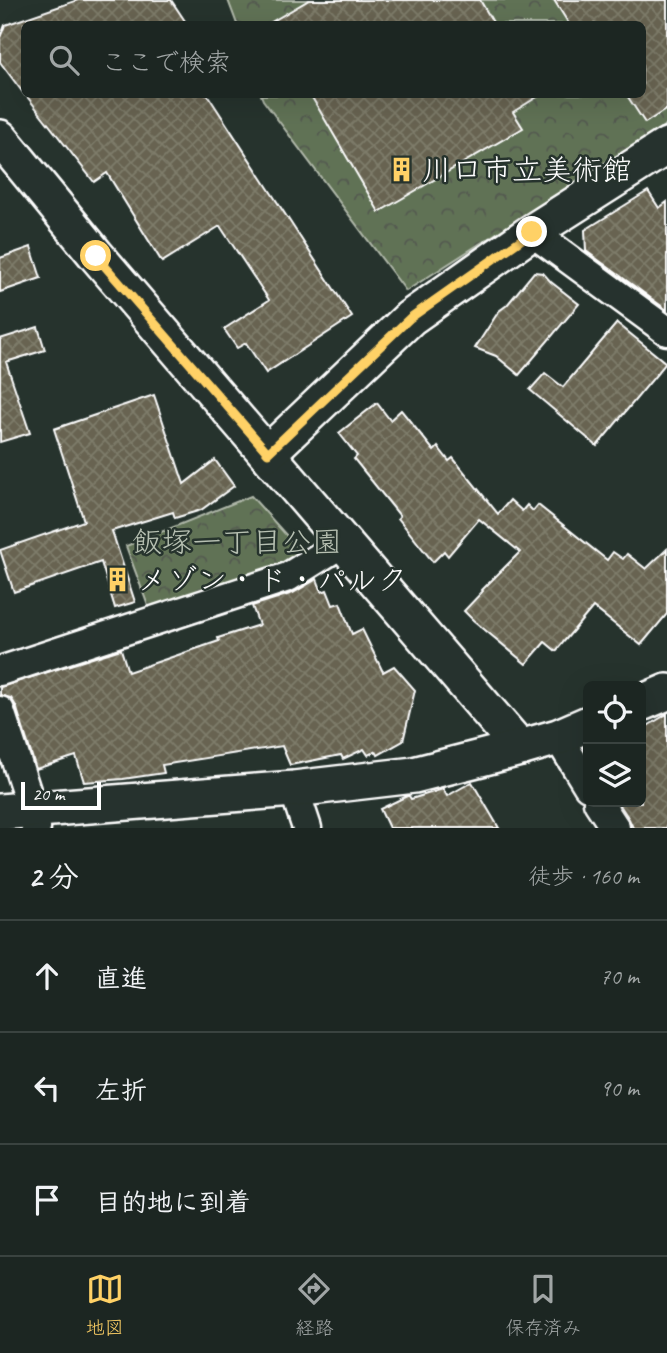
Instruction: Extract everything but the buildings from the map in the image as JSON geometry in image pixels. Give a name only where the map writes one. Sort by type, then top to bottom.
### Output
[{"type":"street","points":[[0,138],[96,256],[520,748]]},
{"type":"street","points":[[268,453],[410,318],[532,232],[667,146]]},
{"type":"street","points":[[532,232],[667,331]]},
{"type":"street","points":[[0,671],[288,577],[344,542]]},
{"type":"street","points":[[646,701],[667,692]]},
{"type":"street","points":[[0,711],[23,817],[414,775],[520,748],[573,730],[583,767]]},
{"type":"street","points":[[294,789],[307,828]]},
{"type":"street","points":[[601,807],[615,828]]},
{"type":"green space","points":[[228,0],[667,0],[667,124],[406,291],[262,98],[646,98],[646,21],[236,21]]},
{"type":"green space","name":"飯塚一丁目公園","points":[[251,496],[306,557],[151,614],[126,546]]},
{"type":"place","name":"川口市立美術館","points":[[402,170]]},
{"type":"place","name":"メゾン・ド・パルク","points":[[117,580]]},
{"type":"route","points":[[96,256],[268,453],[410,318],[532,232]]}]
